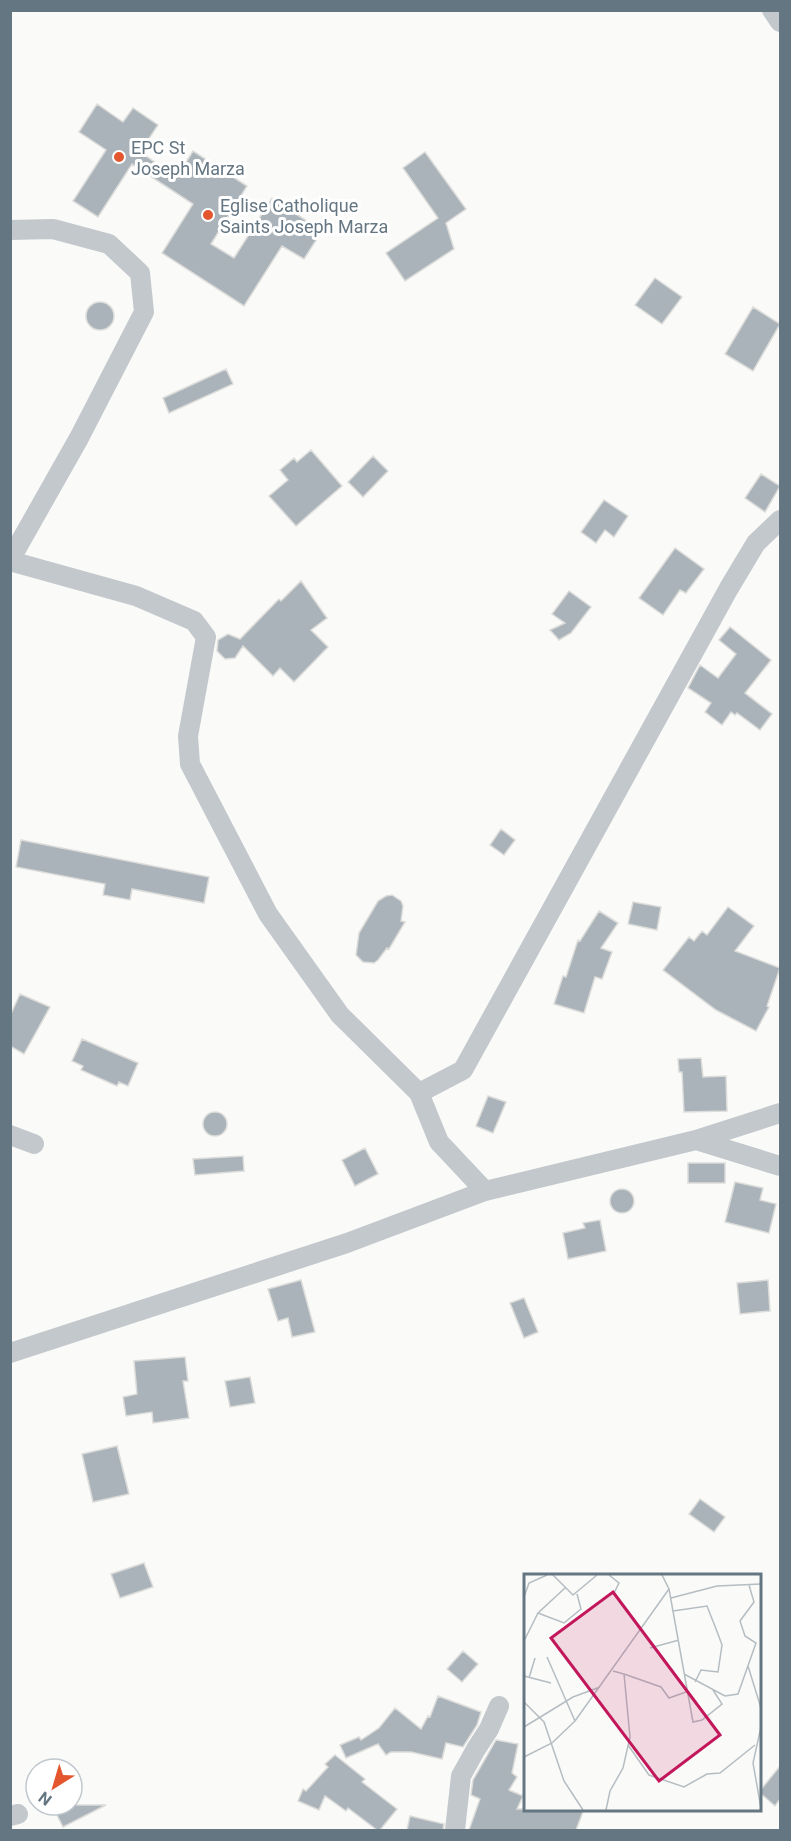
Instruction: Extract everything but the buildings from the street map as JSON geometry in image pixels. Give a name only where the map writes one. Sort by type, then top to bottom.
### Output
[{"type":"street","points":[[771,10],[780,22]]},
{"type":"street","points":[[10,230],[53,229],[109,244],[140,273],[144,312],[79,438],[10,560],[136,596],[194,621],[206,637],[188,736],[190,764],[268,914],[340,1014],[419,1093],[440,1142],[485,1191]]},
{"type":"street","points":[[419,1093],[463,1070],[729,588],[756,543],[780,520]]},
{"type":"street","points":[[10,1353],[347,1243],[485,1191],[696,1140],[780,1113]]},
{"type":"street","points":[[10,1136],[34,1144]]},
{"type":"street","points":[[696,1140],[780,1166]]},
{"type":"street","points":[[455,1830],[461,1776],[489,1730],[499,1706]]},
{"type":"place","name":"EPC St Joseph Marza","points":[[119,157]]},
{"type":"place","name":"Eglise Catholique Saints Joseph Marza","points":[[208,215]]}]
